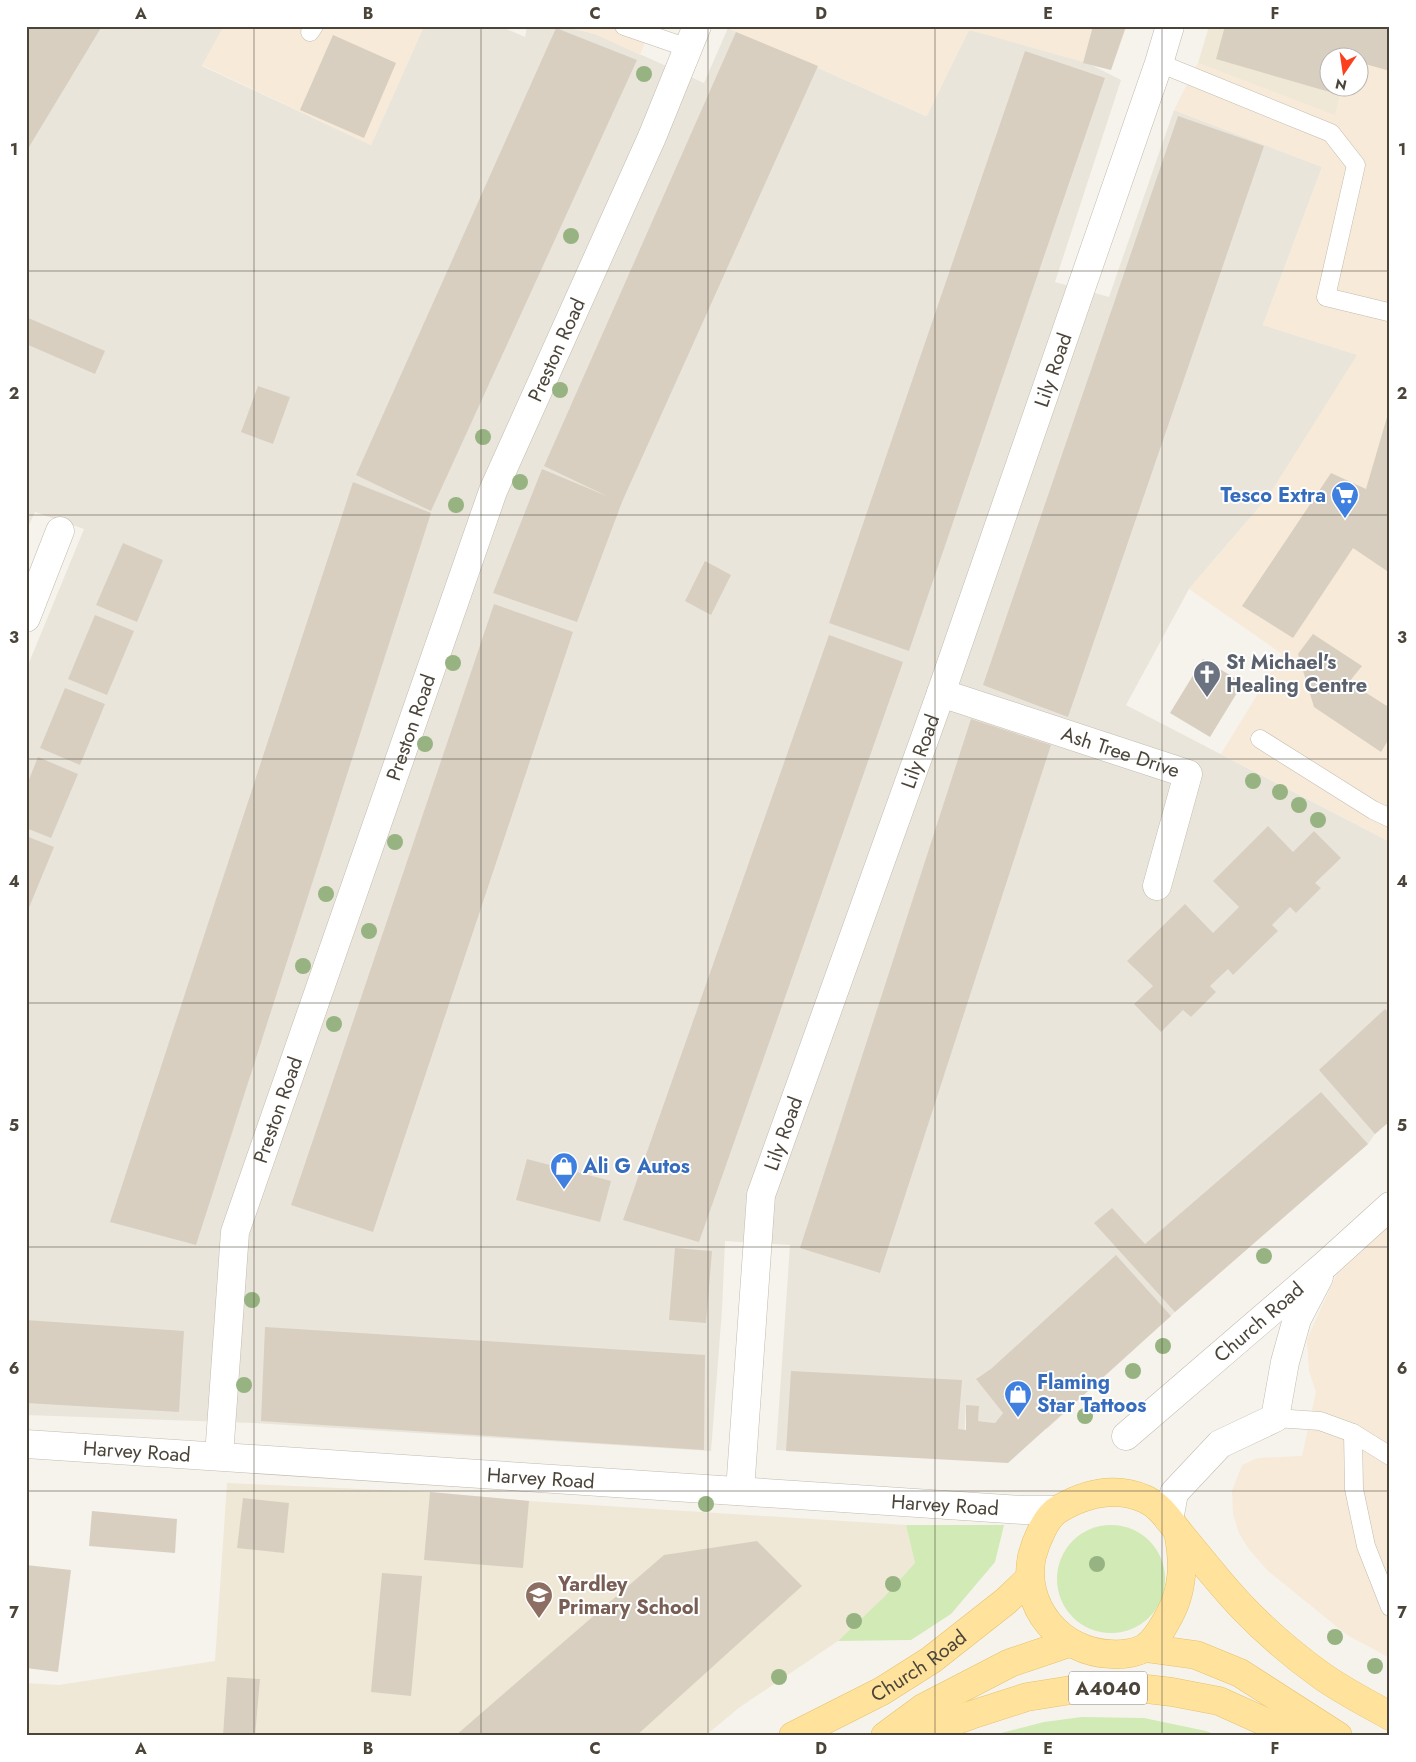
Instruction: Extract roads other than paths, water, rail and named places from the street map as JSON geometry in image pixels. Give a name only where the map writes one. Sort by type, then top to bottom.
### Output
[{"type":"main road","name":"A4040","points":[[1338,1736],[1240,1673],[1196,1655],[1145,1648],[1118,1655],[1103,1654],[1090,1652],[1069,1643],[1053,1630],[1041,1614],[1033,1595],[1030,1578],[1030,1564],[1035,1546],[1041,1531],[1056,1510],[1087,1495],[1106,1492],[1123,1492],[1154,1503],[1242,1607],[1286,1648],[1324,1677],[1390,1716]]},
{"type":"main road","name":"A4040","points":[[1145,1648],[1157,1635],[1176,1603],[1183,1554],[1174,1526]]},
{"type":"main road","name":"Church Road","points":[[793,1736],[882,1692],[930,1660],[990,1614],[1030,1578]]},
{"type":"main road","name":"Church Road","points":[[885,1736],[923,1708],[1010,1663],[1069,1643]]},
{"type":"main road","name":"A4040","points":[[919,1736],[929,1730],[971,1714],[1027,1697],[1071,1690],[1130,1687],[1172,1692],[1218,1701],[1297,1736]]},
{"type":"street","name":"Lily Road","points":[[740,1491],[761,1194],[941,693],[1159,63],[1170,26]]},
{"type":"street","name":"Preston Road","points":[[219,1456],[235,1232],[493,491],[652,137],[693,37]]},
{"type":"street","points":[[26,618],[60,532]]},
{"type":"street","name":"Ash Tree Drive","points":[[941,693],[1188,774],[1157,886]]},
{"type":"street","name":"Church Road","points":[[1126,1436],[1326,1264],[1390,1206]]},
{"type":"street","points":[[1174,1526],[1174,1493],[1220,1444],[1275,1418],[1297,1319],[1326,1264]]},
{"type":"street","name":"Harvey Road","points":[[26,1444],[1023,1510],[1056,1510]]},
{"type":"lane","points":[[624,26],[693,37]]},
{"type":"lane","points":[[1159,63],[1331,133],[1356,166],[1326,297],[1388,312]]},
{"type":"lane","points":[[1260,739],[1372,810],[1390,818]]},
{"type":"lane","points":[[1275,1418],[1320,1421],[1353,1433],[1390,1456]]},
{"type":"lane","points":[[1353,1433],[1354,1489],[1366,1546],[1390,1608]]},
{"type":"lane","points":[[952,1736],[971,1714]]},
{"type":"place","name":"Tesco Extra","points":[[1345,519]]},
{"type":"place","name":"St Michael's Healing Centre","points":[[1207,698]]},
{"type":"place","name":"Ali G Autos","points":[[564,1190]]},
{"type":"place","name":"Flaming Star Tattoos","points":[[1018,1418]]},
{"type":"place","name":"Yardley Primary School","points":[[539,1619]]}]
